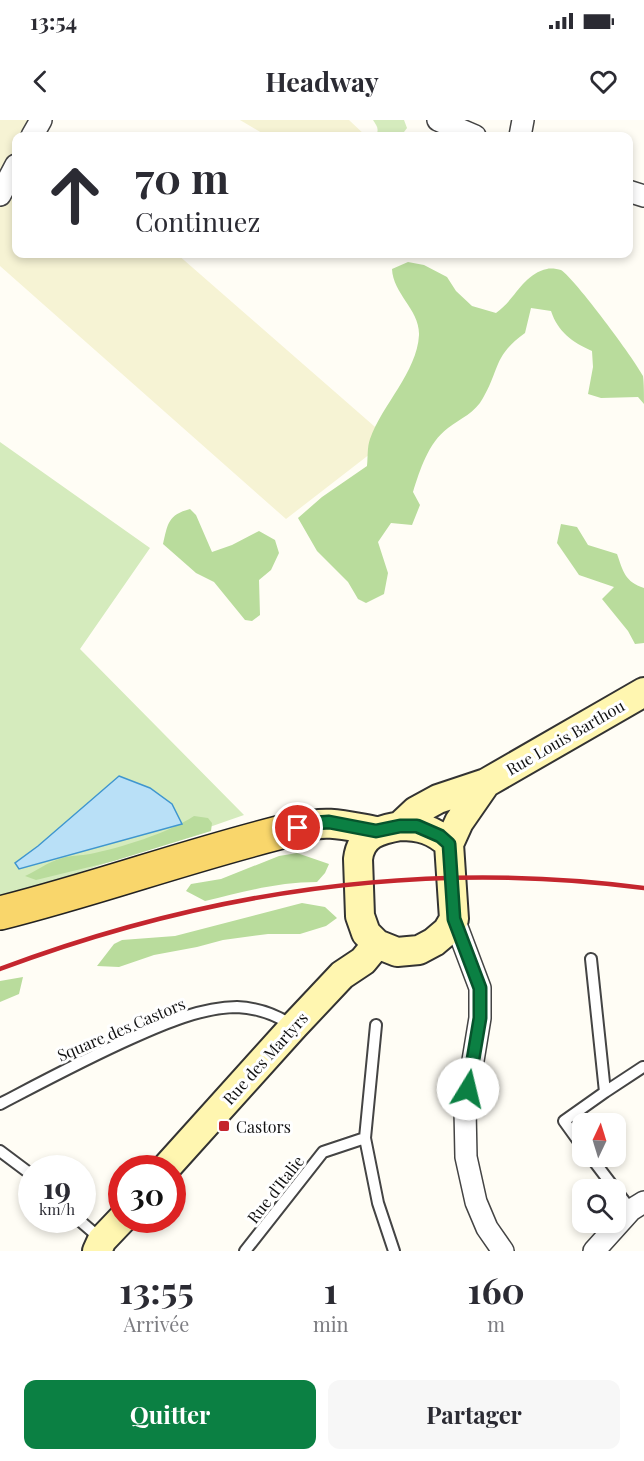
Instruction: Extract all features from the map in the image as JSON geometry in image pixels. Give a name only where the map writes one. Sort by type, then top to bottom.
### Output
[{"type":"main road","name":"Rue Louis Barthou","points":[[486,783],[644,692]]},
{"type":"main road","points":[[486,783],[467,808],[449,844],[454,919],[447,931],[434,942],[419,950],[397,952],[377,944],[366,933],[360,916],[359,850],[366,840],[438,799],[486,783]]},
{"type":"main road","points":[[0,913],[74,894],[239,842],[315,823],[329,822],[388,828],[417,826],[430,830],[449,844]]},
{"type":"main road","points":[[298,828],[324,837],[358,859]]},
{"type":"main road","name":"Rue des Martyrs","points":[[342,975],[352,949],[360,916]]},
{"type":"main road","name":"Rue des Martyrs","points":[[178,1155],[342,975],[363,962],[377,944]]},
{"type":"main road","points":[[100,1246],[111,1233]]},
{"type":"street","points":[[438,120],[466,132]]},
{"type":"street","points":[[0,195],[12,172]]},
{"type":"street","points":[[454,919],[480,988],[480,1018],[465,1109],[466,1156],[476,1202],[487,1228],[502,1251]]},
{"type":"street","points":[[434,942],[471,964]]},
{"type":"street","points":[[594,1251],[637,1206]]},
{"type":"lane","points":[[591,959],[605,1092]]},
{"type":"lane","name":"Square des Castors","points":[[0,1104],[79,1062],[156,1027],[197,1013],[238,1007],[278,1016],[294,1026]]},
{"type":"lane","points":[[376,1025],[365,1138],[378,1203],[394,1251]]},
{"type":"lane","points":[[575,1113],[643,1067]]},
{"type":"lane","points":[[572,1115],[564,1121],[572,1132]]},
{"type":"lane","name":"Rue d'Italie","points":[[245,1251],[323,1152],[365,1138]]},
{"type":"lane","points":[[0,1151],[18,1164]]},
{"type":"lane","points":[[600,1167],[637,1206]]},
{"type":"lane","points":[[90,1233],[100,1246]]},
{"type":"shaded area","points":[[0,120],[53,120],[47,132],[12,132],[12,258],[182,258],[382,433],[379,447],[286,519],[0,266]]},
{"type":"shaded area","points":[[240,120],[349,120],[362,132],[260,132]]},
{"type":"green space","points":[[373,120],[404,120],[407,128],[404,132],[378,132]]},
{"type":"green space","points":[[408,262],[424,265],[447,277],[456,291],[472,306],[496,313],[532,276],[548,269],[561,270],[591,303],[638,367],[643,376],[644,404],[638,397],[601,398],[588,394],[593,367],[592,351],[567,336],[551,311],[531,308],[525,333],[502,356],[480,403],[441,434],[430,449],[413,492],[420,505],[412,525],[391,523],[378,542],[388,573],[384,594],[366,603],[358,599],[348,582],[317,551],[298,518],[322,497],[367,466],[369,442],[375,426],[412,362],[417,349],[418,326],[393,278],[392,269]]},
{"type":"green space","points":[[0,442],[150,548],[80,649],[244,815],[72,875],[0,896]]},
{"type":"green space","points":[[190,509],[196,515],[212,552],[259,531],[275,540],[279,553],[271,570],[259,580],[260,615],[252,621],[245,620],[214,582],[196,573],[163,544],[173,517]]},
{"type":"green space","points":[[561,524],[577,527],[588,545],[617,554],[623,571],[629,579],[644,588],[644,643],[635,644],[628,631],[602,599],[614,587],[579,575],[557,543]]},
{"type":"green space","points":[[194,816],[208,818],[212,823],[211,831],[114,861],[36,880],[25,876],[62,858],[87,855],[144,839]]},
{"type":"green space","points":[[297,853],[329,864],[317,882],[274,886],[205,901],[186,891],[191,884],[221,879],[279,856]]},
{"type":"green space","points":[[302,903],[325,907],[337,918],[326,926],[300,934],[268,934],[223,940],[154,955],[119,967],[97,966],[114,944],[122,940],[175,936]]},
{"type":"green space","points":[[23,977],[19,994],[0,1002],[0,981]]},
{"type":"water","points":[[119,776],[150,788],[172,804],[182,824],[19,869],[15,863]]},
{"type":"railway","points":[[0,969],[78,942],[157,919],[237,901],[317,888],[398,880],[479,877],[561,880],[644,888]]},
{"type":"place","name":"Castors","points":[[224,1126]]},
{"type":"route","points":[[298,828],[329,822],[376,831],[400,826],[417,826],[430,830],[449,844],[454,919],[480,988],[480,1018],[468,1089]]}]
